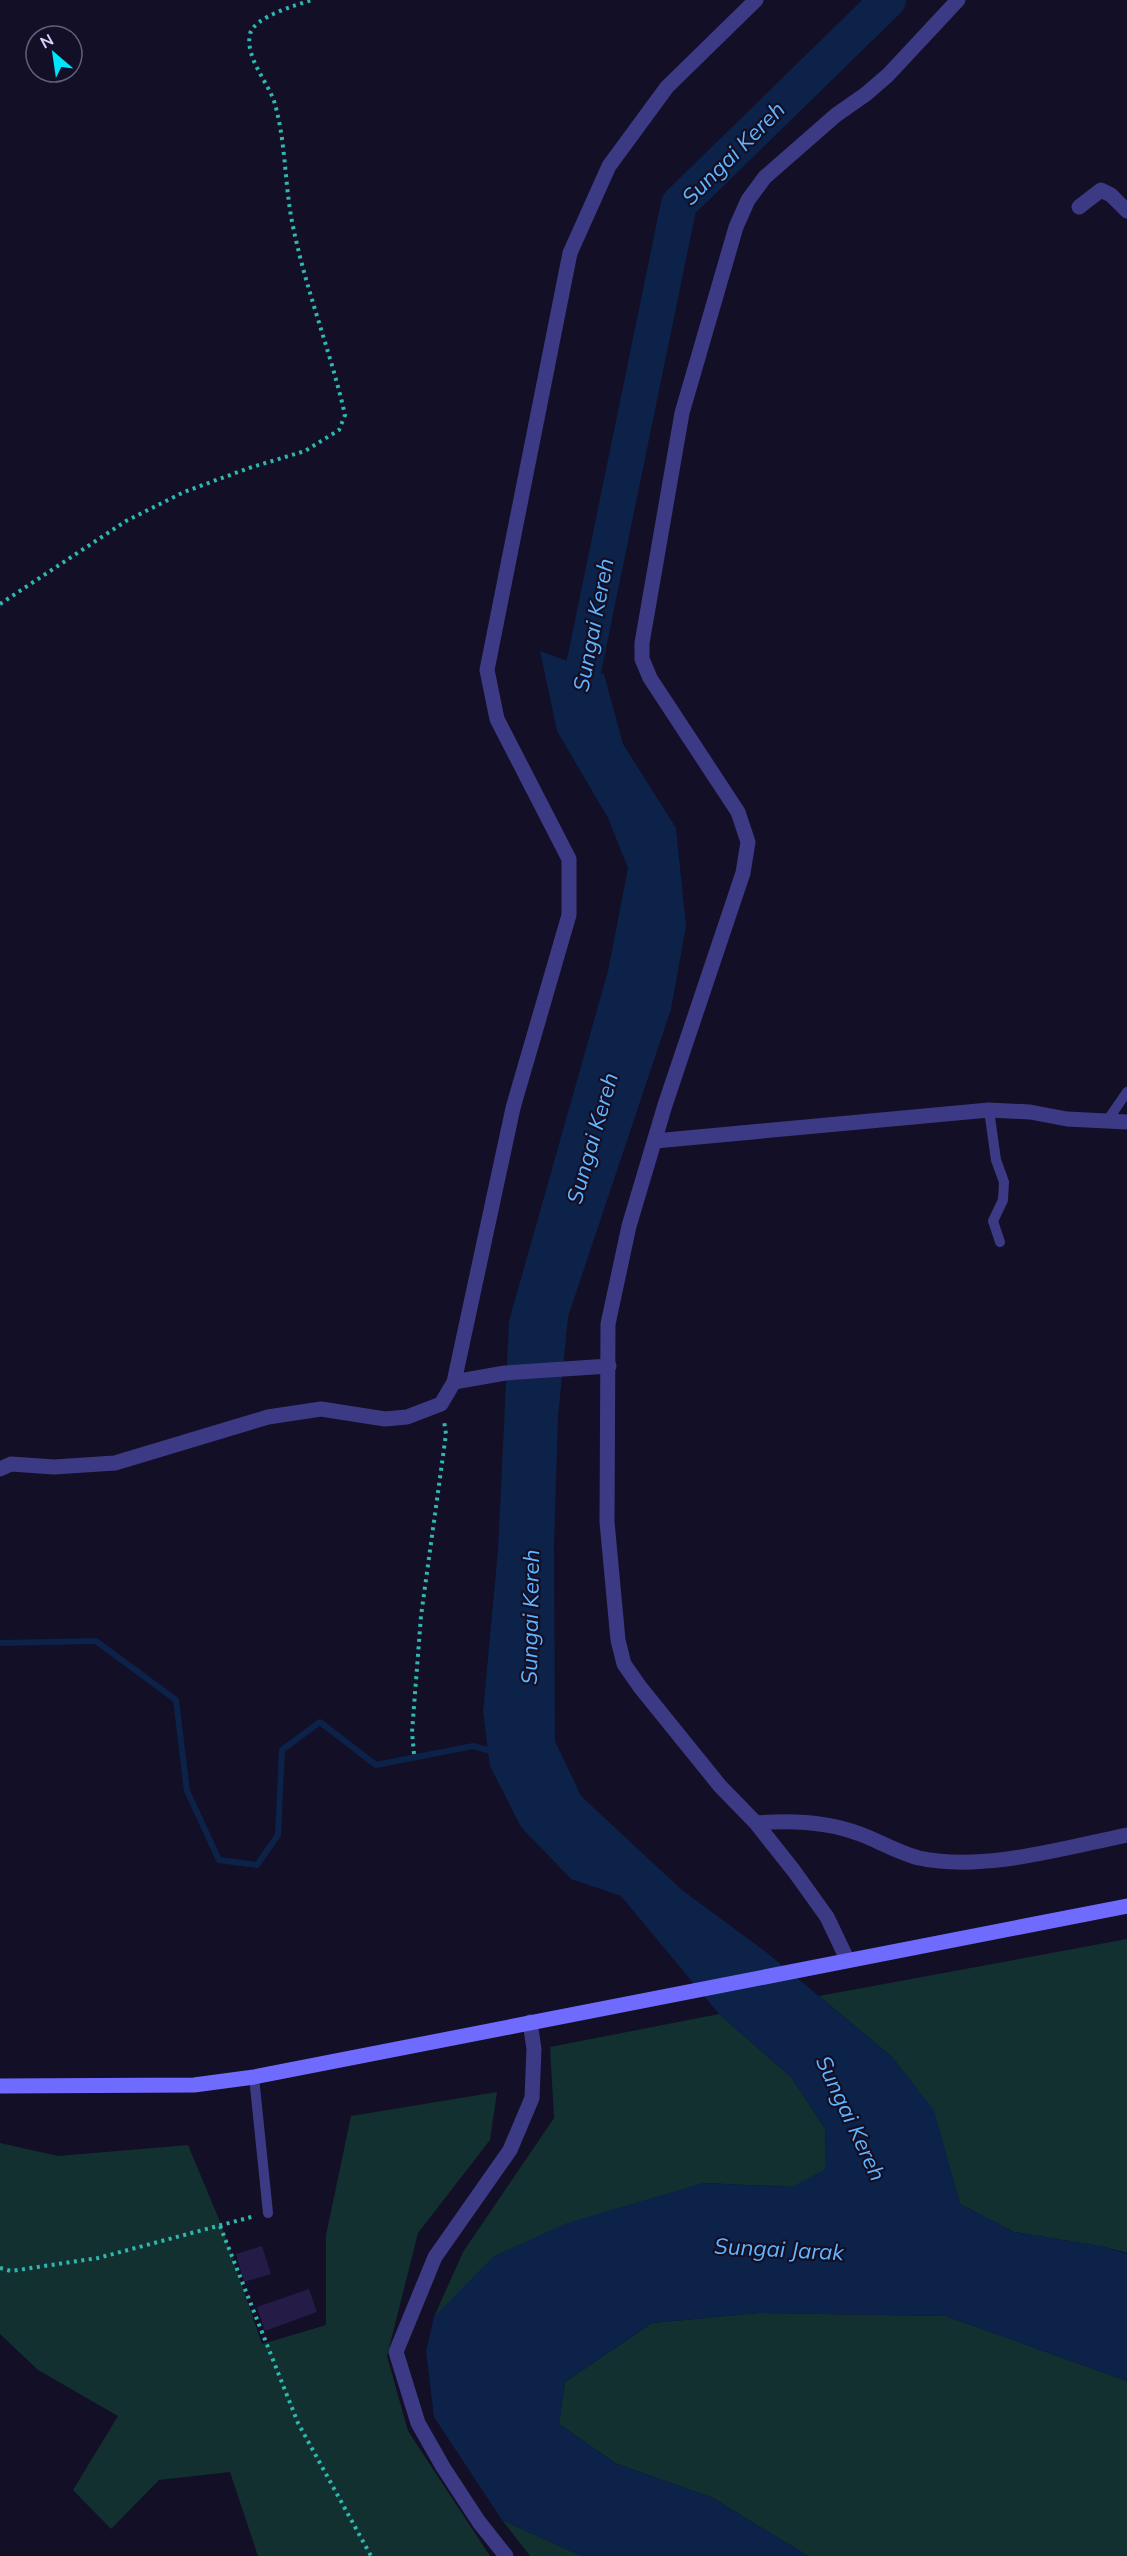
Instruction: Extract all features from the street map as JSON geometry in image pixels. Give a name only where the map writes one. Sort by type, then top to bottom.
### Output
[{"type":"street","points":[[0,1469],[11,1464],[54,1467],[115,1463],[268,1417],[321,1409],[385,1419],[407,1417],[441,1404],[454,1382],[513,1108],[569,915],[568,859],[497,719],[487,670],[570,253],[609,165],[667,87],[756,0]]},
{"type":"street","points":[[840,1961],[826,1917],[795,1870],[756,1823],[720,1786],[640,1687],[624,1664],[618,1640],[607,1522],[602,1367],[608,1324],[624,1248],[665,1105],[743,873],[748,842],[738,812],[650,678],[642,659],[642,643],[682,413],[736,227],[748,200],[765,177],[836,115],[888,75],[958,0]]},
{"type":"street","points":[[1079,207],[1101,190],[1111,195],[1127,211]]},
{"type":"street","points":[[655,1141],[989,1110],[1030,1112],[1067,1119],[1127,1122]]},
{"type":"street","points":[[454,1382],[505,1373],[602,1367]]},
{"type":"street","points":[[756,1823],[790,1820],[831,1826],[858,1833],[917,1858],[949,1862],[982,1861],[1044,1852],[1127,1835]]},
{"type":"street","points":[[0,2086],[194,2085],[254,2077],[1127,1906]]},
{"type":"street","points":[[506,2556],[479,2522],[418,2423],[396,2352],[435,2257],[510,2150],[532,2098],[534,2049],[530,2022]]},
{"type":"lane","points":[[1107,1121],[1127,1092]]},
{"type":"lane","points":[[989,1110],[996,1160],[1004,1182],[1003,1200],[993,1221],[1000,1242]]},
{"type":"lane","points":[[254,2077],[268,2213]]},
{"type":"path","points":[[0,604],[126,521],[184,492],[249,468],[305,451],[339,430],[345,415],[293,230],[286,158],[274,101],[252,55],[249,35],[253,26],[267,17],[312,0]]},
{"type":"path","points":[[414,1754],[412,1732],[421,1616],[446,1434],[441,1404]]},
{"type":"path","points":[[0,2268],[11,2271],[98,2258],[268,2213]]},
{"type":"path","points":[[220,2226],[298,2423],[371,2556]]},
{"type":"green space","points":[[1127,1939],[1127,2253],[1105,2247],[1014,2232],[960,2204],[933,2110],[892,2057],[819,1996]]},
{"type":"green space","points":[[719,2014],[792,2078],[825,2129],[826,2169],[793,2187],[703,2183],[434,2317],[463,2252],[554,2118],[550,2047]]},
{"type":"green space","points":[[497,2092],[490,2140],[418,2233],[387,2356],[408,2431],[490,2556],[258,2556],[230,2472],[159,2480],[111,2529],[73,2490],[118,2416],[38,2370],[0,2334],[0,2143],[58,2156],[188,2145],[221,2224],[262,2344],[326,2325],[326,2235],[351,2116]]},
{"type":"green space","points":[[759,2313],[946,2316],[1127,2381],[1127,2556],[808,2556],[713,2498],[615,2463],[559,2424],[565,2382],[652,2323]]},
{"type":"green space","points":[[502,2520],[582,2556],[530,2556]]},
{"type":"water","name":"Sungai Jarak","points":[[540,651],[604,674],[623,744],[676,828],[686,926],[671,1009],[568,1317],[558,1417],[554,1545],[555,1741],[581,1796],[682,1890],[766,1952],[892,2057],[934,2110],[960,2204],[1014,2232],[1105,2247],[1127,2254],[1127,2381],[946,2316],[759,2313],[652,2323],[565,2382],[559,2424],[615,2463],[713,2498],[808,2556],[582,2556],[502,2520],[434,2417],[426,2351],[434,2317],[494,2256],[567,2223],[703,2183],[792,2187],[826,2169],[825,2129],[792,2078],[719,2014],[621,1896],[571,1879],[521,1827],[490,1766],[483,1712],[498,1550],[509,1321],[608,971],[628,868],[608,818],[557,731]]},
{"type":"building","points":[[262,2246],[271,2274],[244,2282],[236,2254]]},
{"type":"building","points":[[309,2289],[317,2312],[265,2331],[257,2307]]},
{"type":"waterway","name":"Sungai Kereh","points":[[583,713],[577,700],[679,204],[888,0]]},
{"type":"waterway","points":[[0,1643],[96,1641],[176,1700],[187,1791],[219,1860],[257,1865],[278,1835],[282,1750],[320,1722],[376,1765],[473,1746],[495,1752]]}]
